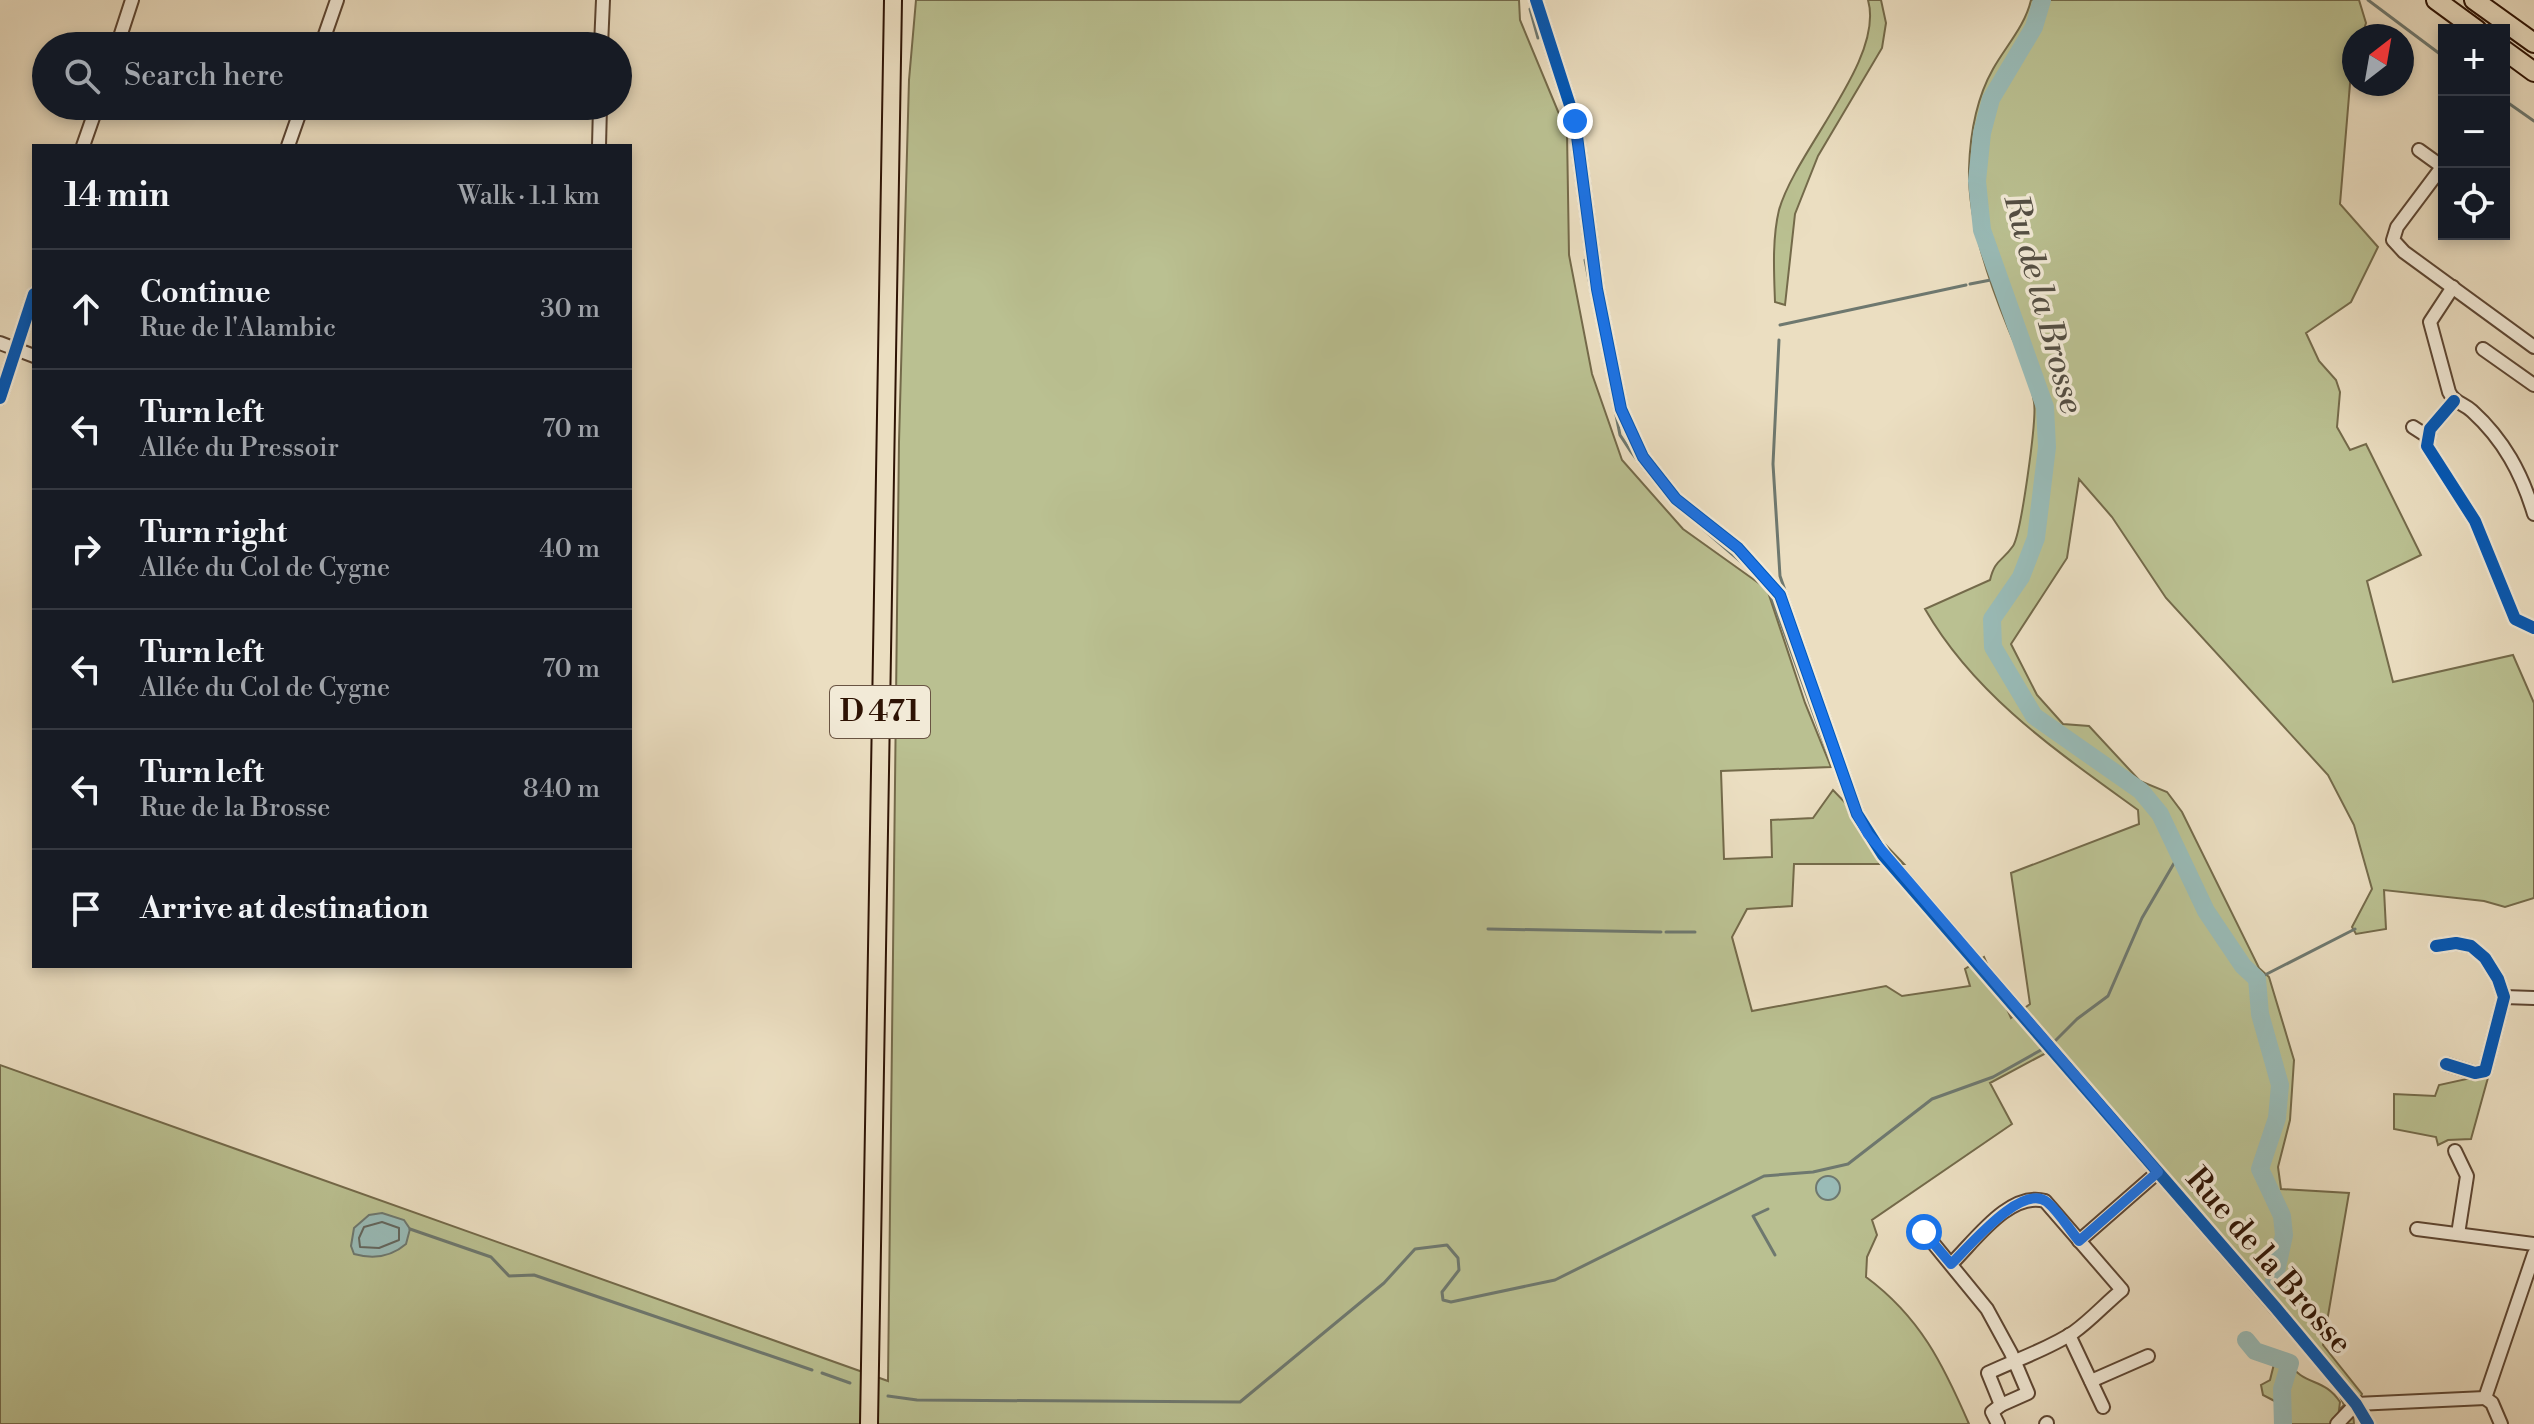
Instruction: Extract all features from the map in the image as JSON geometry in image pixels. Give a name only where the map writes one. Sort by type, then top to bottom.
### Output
[{"type":"highway","points":[[2436,0],[2469,24]]},
{"type":"highway","points":[[2474,0],[2534,43]]},
{"type":"highway","points":[[2510,54],[2534,72]]},
{"type":"main road","name":"D 471","points":[[869,1424],[893,0]]},
{"type":"street","points":[[122,32],[132,0]]},
{"type":"street","points":[[326,32],[337,0]]},
{"type":"street","points":[[602,32],[603,0]]},
{"type":"street","name":"Rue de la Brosse","points":[[1536,0],[1575,121],[1597,289],[1621,409],[1643,457],[1676,499],[1738,548],[1780,595],[1857,814],[1868,834],[2356,1404],[2368,1424]]},
{"type":"street","points":[[84,144],[92,120]]},
{"type":"street","points":[[289,144],[297,120]]},
{"type":"street","points":[[599,144],[600,120]]},
{"type":"street","points":[[2419,150],[2438,163]]},
{"type":"street","points":[[2442,168],[2397,227],[2393,240],[2534,347]]},
{"type":"street","points":[[2453,287],[2430,322],[2454,401],[2470,409],[2515,463],[2525,482],[2534,514]]},
{"type":"street","points":[[0,398],[32,300]]},
{"type":"street","points":[[0,343],[32,355]]},
{"type":"street","points":[[2483,349],[2534,385]]},
{"type":"street","points":[[2427,436],[2454,401]]},
{"type":"street","points":[[2413,427],[2427,436],[2434,459],[2475,521],[2515,619],[2534,628]]},
{"type":"street","points":[[2436,946],[2456,943],[2471,946],[2485,958],[2498,979],[2504,997],[2485,1071],[2475,1073],[2446,1064]]},
{"type":"street","points":[[2504,997],[2534,998]]},
{"type":"street","points":[[2455,1151],[2467,1176],[2458,1234]]},
{"type":"street","points":[[2079,1241],[2158,1172]]},
{"type":"street","points":[[1951,1264],[2006,1210],[2036,1198],[2045,1201],[2122,1290],[2069,1335],[1988,1373],[2001,1405]]},
{"type":"street","points":[[2417,1229],[2534,1244]]},
{"type":"street","points":[[1924,1232],[1987,1309],[2028,1393],[1992,1412],[1998,1424]]},
{"type":"street","points":[[2485,1398],[2534,1254]]},
{"type":"street","points":[[2069,1335],[2103,1407]]},
{"type":"street","points":[[2091,1381],[2148,1356]]},
{"type":"street","points":[[2337,1424],[2356,1404],[2485,1398],[2492,1403],[2501,1424]]},
{"type":"green space","points":[[916,0],[1519,0],[1520,20],[1567,133],[1569,255],[1592,374],[1622,460],[1683,529],[1767,589],[1805,703],[1831,767],[1721,771],[1724,859],[1772,857],[1771,820],[1813,818],[1833,790],[1904,864],[1794,864],[1792,906],[1747,909],[1732,937],[1752,1011],[1886,986],[1902,996],[1970,986],[1965,969],[1984,957],[2011,1018],[2030,1004],[2011,873],[2139,824],[2138,810],[2049,744],[1993,696],[1945,640],[1925,609],[1990,580],[1997,564],[2013,546],[2031,452],[2032,392],[1987,270],[1972,209],[1970,156],[1982,92],[2015,36],[2031,0],[2359,0],[2366,24],[2342,24],[2342,96],[2349,96],[2340,204],[2378,247],[2351,302],[2306,333],[2319,361],[2336,380],[2340,392],[2337,427],[2350,450],[2366,444],[2421,555],[2367,581],[2393,682],[2513,655],[2534,703],[2534,898],[2505,907],[2484,901],[2384,890],[2386,929],[2356,934],[2352,927],[2372,889],[2354,825],[2328,775],[2166,598],[2112,517],[2079,479],[2067,558],[2011,644],[2037,695],[2063,724],[2089,726],[2140,781],[2167,792],[2182,812],[2259,968],[2269,977],[2294,1060],[2290,1120],[2278,1167],[2281,1189],[2349,1193],[2323,1345],[2362,1394],[2353,1413],[2354,1424],[2289,1424],[2286,1407],[2263,1395],[2261,1385],[2270,1380],[2275,1360],[2287,1360],[2300,1375],[2334,1394],[2340,1402],[2339,1410],[2344,1405],[2337,1390],[2046,1053],[1990,1083],[2012,1124],[1872,1220],[1877,1235],[1867,1257],[1866,1277],[1901,1308],[1928,1343],[1950,1381],[1969,1424],[0,1424],[0,1065],[888,1381],[899,442],[909,80]]},
{"type":"green space","points":[[1868,0],[1881,0],[1886,23],[1882,48],[1818,156],[1795,214],[1785,305],[1775,302],[1774,244],[1779,210],[1788,186],[1852,77],[1864,49],[1870,24]]},
{"type":"green space","points":[[2489,1074],[2471,1139],[2448,1140],[2438,1145],[2436,1137],[2394,1129],[2394,1094],[2435,1096],[2439,1085]]},
{"type":"water","points":[[1828,1176],[1837,1179],[1840,1188],[1837,1197],[1828,1200],[1819,1197],[1816,1188],[1819,1179]]},
{"type":"water","points":[[382,1213],[404,1220],[410,1229],[406,1244],[381,1256],[354,1254],[351,1246],[354,1228],[369,1215]]},
{"type":"waterway","name":"Ru de la Brosse","points":[[2042,0],[2034,27],[1991,99],[1982,133],[1977,181],[1982,230],[2045,407],[2047,447],[2036,538],[2021,577],[1992,619],[1993,647],[2034,716],[2141,791],[2160,814],[2206,911],[2243,966],[2257,979],[2260,1014],[2280,1085],[2277,1118],[2260,1169],[2282,1216],[2284,1235],[2274,1281]]},
{"type":"waterway","points":[[2368,0],[2438,52]]},
{"type":"waterway","points":[[1530,9],[1538,38]]},
{"type":"waterway","points":[[2510,104],[2534,121]]},
{"type":"waterway","points":[[1585,260],[1620,435],[1663,491],[1748,568]]},
{"type":"waterway","points":[[1970,284],[2001,278]]},
{"type":"waterway","points":[[1780,325],[1966,285]]},
{"type":"waterway","points":[[1779,340],[1773,464],[1780,576],[1796,622]]},
{"type":"waterway","points":[[1769,590],[1830,759]]},
{"type":"waterway","points":[[2055,1041],[2077,1019],[2108,996],[2142,918],[2180,853]]},
{"type":"waterway","points":[[1488,929],[1661,932]]},
{"type":"waterway","points":[[2257,979],[2355,929]]},
{"type":"waterway","points":[[1666,932],[1695,932]]},
{"type":"waterway","points":[[888,1396],[917,1400],[1240,1402],[1384,1283],[1415,1249],[1447,1245],[1458,1258],[1459,1270],[1442,1292],[1443,1300],[1451,1302],[1555,1280],[1764,1176],[1813,1172],[1848,1164],[1932,1099],[1993,1077],[2041,1050]]},
{"type":"waterway","points":[[1768,1209],[1753,1216],[1775,1255]]},
{"type":"waterway","points":[[410,1229],[491,1257],[509,1276],[534,1275],[812,1370]]},
{"type":"waterway","name":"Ru de la Brosse","points":[[2246,1340],[2255,1351],[2290,1363],[2282,1389],[2283,1424]]},
{"type":"waterway","points":[[822,1373],[850,1383]]},
{"type":"cycle path","points":[[1536,0],[1575,121],[1597,289],[1621,409],[1643,457],[1676,499],[1738,548],[1780,595],[1857,814],[1883,855],[2275,1307],[2356,1404],[2368,1424]]},
{"type":"cycle path","points":[[0,398],[32,300]]},
{"type":"cycle path","points":[[2454,401],[2430,429],[2427,446],[2475,521],[2515,619],[2534,628]]},
{"type":"cycle path","points":[[2436,946],[2456,943],[2471,946],[2485,958],[2498,979],[2504,997],[2485,1071],[2475,1073],[2446,1064]]},
{"type":"route","points":[[1575,121],[1597,289],[1621,409],[1643,457],[1676,499],[1738,548],[1769,579],[1780,595],[1857,814],[1883,855],[2158,1172],[2079,1241],[2045,1201],[2036,1198],[2006,1210],[1951,1264],[1924,1232]]}]
